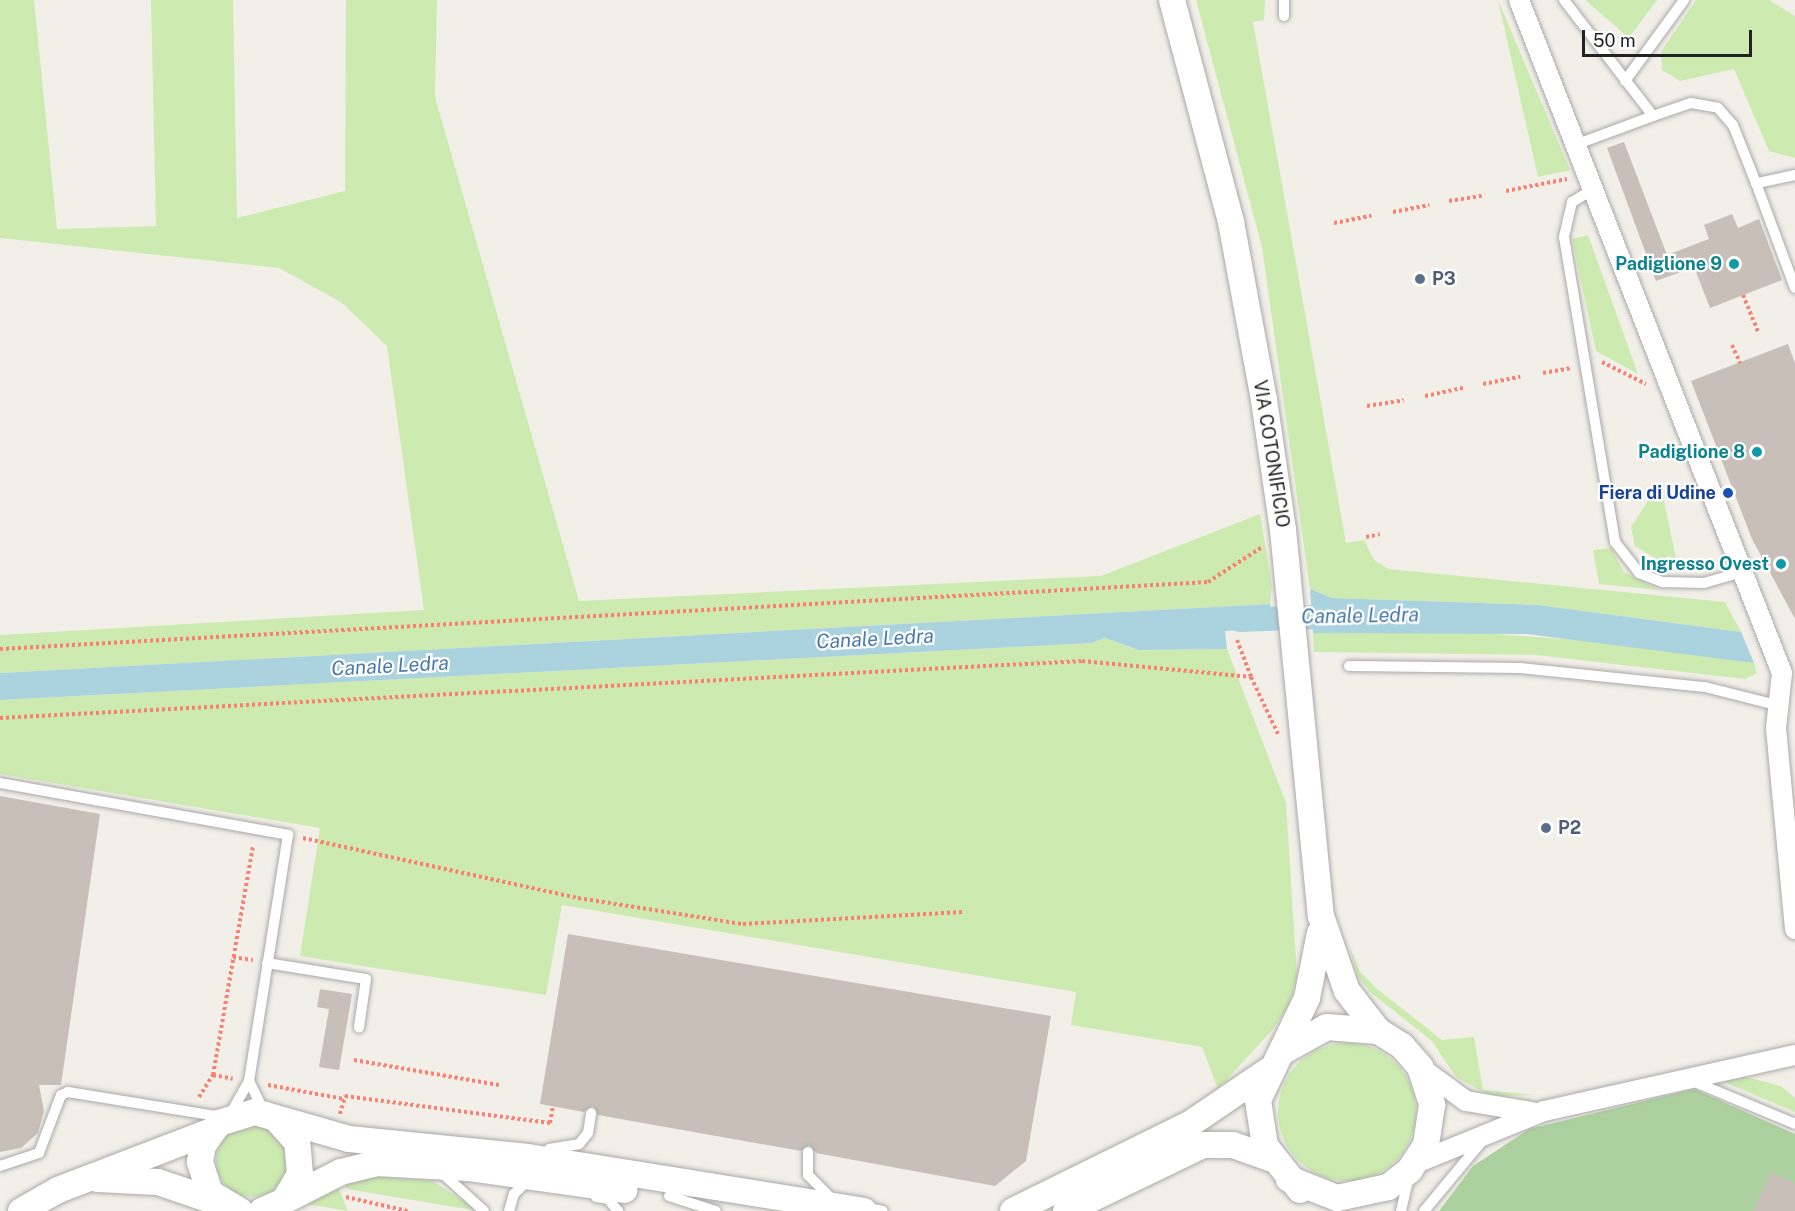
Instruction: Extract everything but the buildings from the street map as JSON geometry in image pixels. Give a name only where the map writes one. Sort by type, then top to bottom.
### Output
[{"type":"street","name":"VIA COTONIFICIO","points":[[1172,0],[1231,222],[1283,530],[1321,916],[1313,980],[1275,1061],[1258,1116],[1272,1159],[1322,1211]]},
{"type":"street","points":[[1519,0],[1740,573],[1782,674],[1776,705],[1795,929]]},
{"type":"street","name":"VIA COTONIFICIO","points":[[1321,916],[1347,991],[1378,1032],[1402,1046],[1420,1067],[1430,1096],[1431,1126],[1410,1170],[1385,1211]]},
{"type":"street","name":"VIA COTONIFICIO","points":[[1275,1061],[1327,1027],[1378,1032]]},
{"type":"street","points":[[1410,1170],[1492,1130],[1544,1111],[1795,1054]]},
{"type":"street","points":[[1012,1211],[1190,1125],[1275,1061]]},
{"type":"street","points":[[1420,1067],[1466,1101],[1514,1112],[1544,1111]]},
{"type":"street","points":[[271,1117],[293,1136],[301,1158],[300,1174],[273,1206]]},
{"type":"street","points":[[21,1211],[212,1120],[271,1117],[349,1139],[470,1150],[864,1211]]},
{"type":"street","points":[[212,1120],[203,1145],[203,1178],[231,1208]]},
{"type":"street","points":[[1066,1211],[1203,1145],[1233,1145],[1272,1159]]},
{"type":"street","points":[[273,1206],[359,1166],[425,1164],[572,1182],[753,1211]]},
{"type":"street","name":"VIA COTONIFICIO","points":[[1289,1179],[1337,1198],[1372,1195],[1410,1170]]},
{"type":"street","points":[[83,1180],[158,1182],[231,1208]]},
{"type":"lane","points":[[1284,0],[1284,16]]},
{"type":"lane","points":[[1564,0],[1653,116]]},
{"type":"lane","points":[[1625,81],[1684,0]]},
{"type":"lane","points":[[1575,145],[1691,103],[1718,108],[1733,125],[1795,288]]},
{"type":"lane","points":[[1756,183],[1795,175]]},
{"type":"lane","points":[[1589,183],[1572,202],[1564,237],[1615,542],[1640,573],[1663,582],[1704,583],[1740,573]]},
{"type":"lane","points":[[1349,666],[1520,668],[1704,687],[1776,705]]},
{"type":"lane","points":[[0,783],[288,835],[262,962],[253,1082],[271,1117]]},
{"type":"lane","points":[[262,962],[366,979],[359,1028]]},
{"type":"lane","points":[[1687,1079],[1795,1124]]},
{"type":"lane","points":[[0,1166],[39,1153],[61,1095],[68,1092],[212,1120],[253,1082]]},
{"type":"lane","points":[[470,1150],[500,1142],[572,1148],[588,1132],[591,1113]]},
{"type":"lane","points":[[1424,1211],[1492,1130]]},
{"type":"lane","points":[[808,1152],[808,1175],[822,1193],[883,1211]]},
{"type":"lane","points":[[425,1164],[464,1189],[484,1211]]},
{"type":"lane","points":[[1401,1211],[1410,1170]]},
{"type":"lane","points":[[509,1211],[520,1185],[537,1177]]},
{"type":"lane","points":[[572,1182],[582,1194],[608,1199],[618,1211]]},
{"type":"lane","points":[[669,1196],[716,1211]]},
{"type":"path","points":[[1506,191],[1589,183]]},
{"type":"path","points":[[1449,201],[1485,195]]},
{"type":"path","points":[[1392,212],[1429,205]]},
{"type":"path","points":[[1334,223],[1371,216]]},
{"type":"path","points":[[1743,295],[1758,334]]},
{"type":"path","points":[[1732,345],[1740,363]]},
{"type":"path","points":[[1598,362],[1671,396]]},
{"type":"path","points":[[1543,373],[1572,368]]},
{"type":"path","points":[[1484,384],[1520,377]]},
{"type":"path","points":[[1425,396],[1463,388]]},
{"type":"path","points":[[1367,406],[1404,400]]},
{"type":"path","points":[[0,649],[1208,582],[1283,530]]},
{"type":"path","points":[[1366,537],[1380,534]]},
{"type":"path","points":[[1237,640],[1251,677],[1280,739]]},
{"type":"path","points":[[0,718],[1082,662],[1251,677]]},
{"type":"path","points":[[212,1120],[200,1089],[213,1075],[255,829]]},
{"type":"path","points":[[288,835],[578,898],[743,924],[963,912]]},
{"type":"path","points":[[233,957],[262,962]]},
{"type":"path","points":[[354,1060],[499,1084]]},
{"type":"path","points":[[213,1075],[234,1079]]},
{"type":"path","points":[[253,1082],[344,1099],[550,1123],[553,1106]]},
{"type":"path","points":[[336,1126],[344,1099]]},
{"type":"path","points":[[344,1191],[347,1200],[407,1211]]},
{"type":"green space","points":[[0,0],[34,0],[57,229],[156,226],[151,0],[233,0],[237,218],[345,191],[346,0],[437,0],[435,97],[579,601],[1101,576],[1260,514],[1272,585],[1270,604],[0,673],[0,635],[424,610],[387,346],[341,302],[279,268],[0,238]]},
{"type":"green space","points":[[1196,0],[1265,0],[1264,20],[1253,22],[1346,543],[1364,540],[1374,560],[1389,569],[1725,602],[1741,632],[1538,605],[1332,598],[1310,589],[1262,247]]},
{"type":"green space","points":[[1498,0],[1570,170],[1538,177]]},
{"type":"green space","points":[[1585,0],[1657,0],[1629,38]]},
{"type":"green space","points":[[1696,0],[1769,0],[1795,16],[1795,158],[1769,151],[1734,69],[1680,81],[1662,70],[1661,52]]},
{"type":"green space","points":[[1588,235],[1638,374],[1596,351],[1572,239]]},
{"type":"green space","points":[[1660,482],[1677,563],[1664,564],[1635,546],[1631,527]]},
{"type":"green space","points":[[1611,548],[1624,572],[1659,590],[1599,584],[1593,550]]},
{"type":"green space","points":[[1442,630],[1630,644],[1754,663],[1757,673],[1745,679],[1536,655],[1314,652],[1313,633]]},
{"type":"green space","points":[[1105,638],[1140,650],[1227,649],[1286,803],[1297,976],[1289,1004],[1274,1028],[1218,1089],[1202,1047],[1071,1025],[1076,992],[562,905],[546,995],[300,956],[320,828],[0,774],[0,700],[1091,643]]},
{"type":"green space","points":[[1349,945],[1360,972],[1376,988],[1442,1040],[1474,1037],[1483,1090],[1535,1095],[1491,1096],[1456,1077],[1432,1041],[1370,992],[1358,977]]},
{"type":"green space","points":[[1347,1043],[1373,1048],[1396,1063],[1411,1086],[1416,1112],[1411,1138],[1396,1161],[1373,1176],[1347,1181],[1321,1176],[1298,1161],[1283,1138],[1278,1112],[1283,1086],[1298,1063],[1321,1048]]},
{"type":"green space","points":[[1746,1077],[1781,1086],[1795,1098],[1795,1112],[1722,1081]]},
{"type":"green space","points":[[1694,1089],[1795,1134],[1795,1211],[1439,1211],[1473,1166],[1529,1129]]},
{"type":"green space","points":[[259,1125],[278,1135],[286,1147],[288,1161],[286,1175],[278,1187],[266,1195],[245,1197],[226,1187],[218,1175],[216,1154],[226,1135],[238,1127]]},
{"type":"green space","points":[[355,1175],[432,1181],[479,1211],[347,1189],[343,1180]]},
{"type":"green space","points":[[336,1182],[348,1211],[301,1203]]},
{"type":"water","points":[[1310,589],[1332,598],[1538,605],[1741,632],[1754,663],[1527,634],[1313,633]]},
{"type":"water","points":[[1270,604],[1272,629],[1225,631],[1227,649],[1139,650],[1105,638],[1091,643],[0,700],[0,673]]},
{"type":"waterway","name":"Canale Ledra","points":[[1240,620],[1346,616]]},
{"type":"place","name":"Padiglione 9","points":[[1734,264]]},
{"type":"place","name":"P3","points":[[1420,279]]},
{"type":"place","name":"Padiglione 8","points":[[1757,452]]},
{"type":"place","name":"Fiera di Udine","points":[[1728,493]]},
{"type":"place","name":"Ingresso Ovest","points":[[1781,564]]},
{"type":"place","name":"P2","points":[[1546,828]]}]
